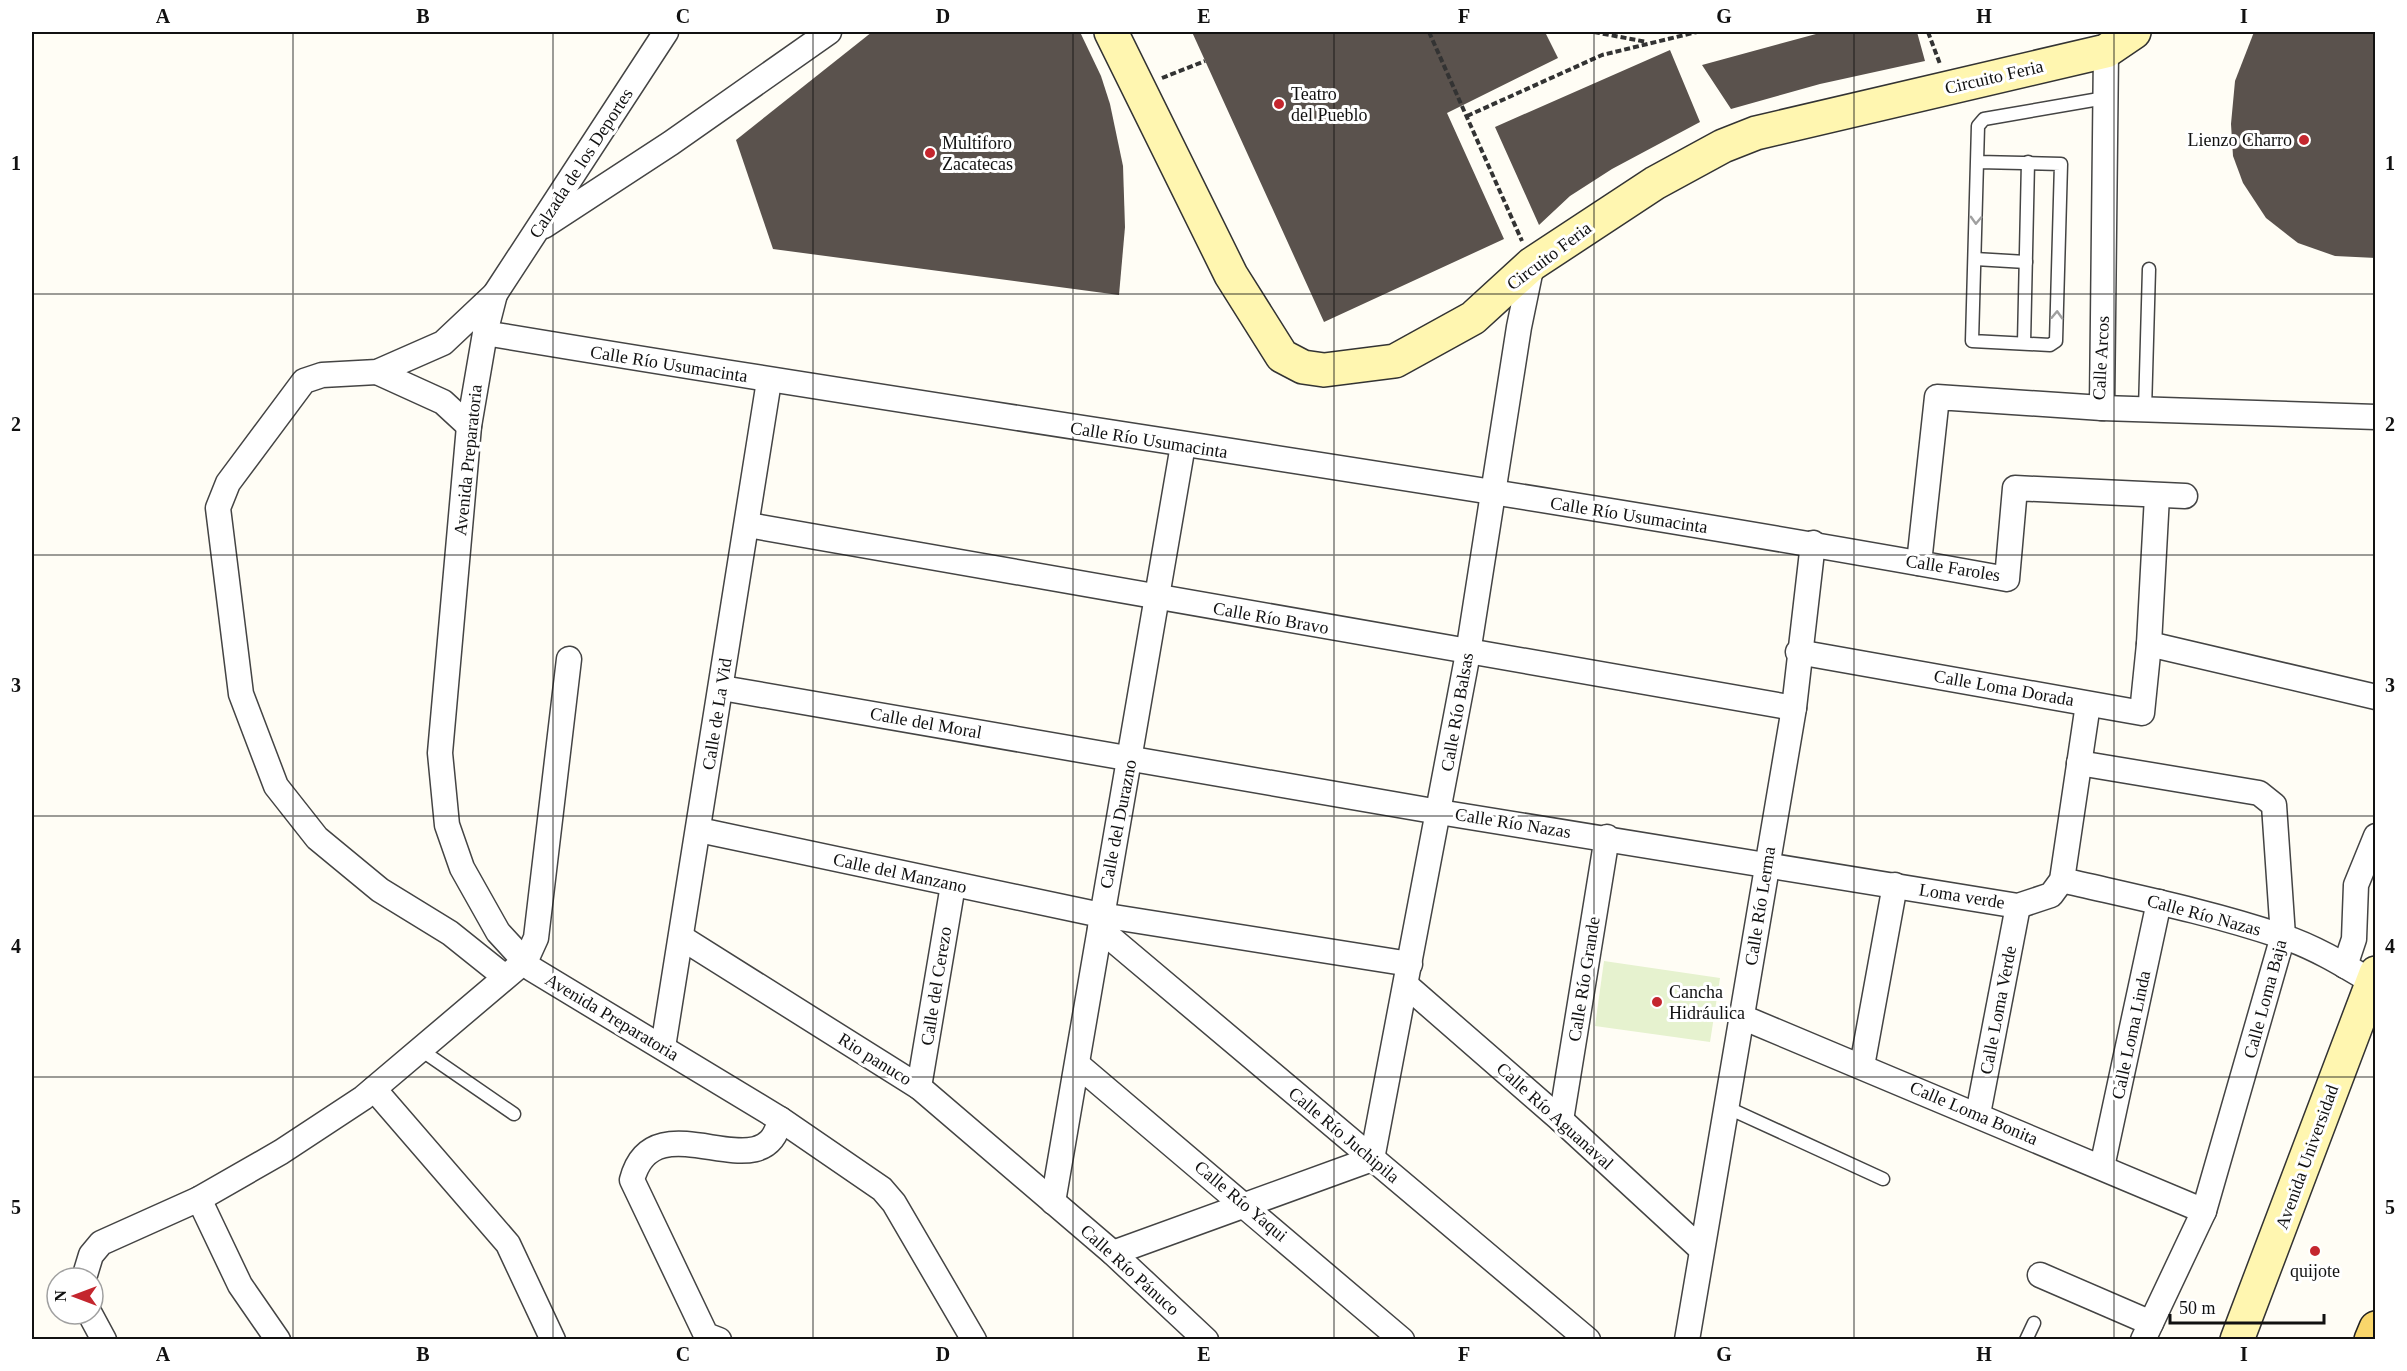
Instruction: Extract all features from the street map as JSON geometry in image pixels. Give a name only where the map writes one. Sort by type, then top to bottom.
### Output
[{"type":"main road","points":[[2371,1340],[2376,1328]]},
{"type":"street","name":"Calzada de los Deportes","points":[[495,294],[666,32]]},
{"type":"street","points":[[537,231],[671,143],[829,32]]},
{"type":"street","name":"Circuito Feria","points":[[1111,32],[1231,275],[1282,356],[1303,367],[1324,370],[1395,361],[1473,318],[1532,264],[1655,183],[1723,146],[1756,133],[2106,51],[2134,32]]},
{"type":"street","name":"Calle Arcos","points":[[1919,563],[1937,397],[2102,408],[2106,51]]},
{"type":"street","name":"Calle Río Balsas","points":[[1372,1159],[1468,652],[1519,327],[1532,264]]},
{"type":"street","points":[[495,294],[443,343],[377,372],[322,375],[304,381],[228,483],[218,508],[241,694],[276,786],[317,838],[380,890],[450,933],[505,977]]},
{"type":"street","name":"Avenida Preparatoria","points":[[495,294],[485,333],[469,426],[440,753],[447,825],[462,868],[498,932],[532,969],[780,1119],[882,1189],[894,1203],[974,1340]]},
{"type":"street","name":"Calle Río Usumacinta","points":[[485,333],[769,381],[1813,543]]},
{"type":"street","points":[[377,372],[443,402],[469,426]]},
{"type":"street","name":"Calle de La Vid","points":[[663,1047],[748,525],[769,381]]},
{"type":"street","points":[[2102,408],[2376,417]]},
{"type":"street","name":"Calle del Durazno","points":[[1053,1202],[1183,445]]},
{"type":"street","name":"Calle Faroles","points":[[1813,543],[2007,579],[2015,488],[2185,496]]},
{"type":"street","points":[[2157,496],[2149,644],[2376,697]]},
{"type":"street","name":"Calle Río Bravo","points":[[748,525],[1794,708]]},
{"type":"street","name":"Calle Río Lerma","points":[[1687,1340],[1794,708],[1798,652],[1813,543]]},
{"type":"street","name":"Calle Loma Dorada","points":[[1798,652],[2142,713],[2149,644]]},
{"type":"street","points":[[88,1266],[91,1255],[101,1243],[199,1199],[281,1152],[374,1089],[526,960],[536,938],[569,659]]},
{"type":"street","name":"Calle del Moral","points":[[722,688],[1131,758]]},
{"type":"street","points":[[2062,880],[2088,704]]},
{"type":"street","name":"Calle Río Nazas","points":[[1131,758],[1439,812],[1607,837],[1895,885]]},
{"type":"street","name":"Calle Loma Baja","points":[[2079,763],[2259,792],[2274,805],[2283,936],[2204,1211],[2147,1331]]},
{"type":"street","name":"Calle del Manzano","points":[[699,830],[953,885],[1100,922]]},
{"type":"street","points":[[2364,974],[2354,939],[2356,885],[2376,836]]},
{"type":"street","name":"Calle Río Grande","points":[[1561,1120],[1607,837]]},
{"type":"street","name":"Calle Río Nazas","points":[[2062,880],[2159,902],[2283,936],[2364,974]]},
{"type":"street","name":"Loma verde","points":[[1862,1066],[1895,885],[2018,906],[2051,895],[2062,880]]},
{"type":"street","name":"Calle del Cerezo","points":[[919,1087],[953,885]]},
{"type":"street","name":"Calle Loma Linda","points":[[2102,1167],[2159,902]]},
{"type":"street","name":"Calle Loma Verde","points":[[1978,1114],[2018,906]]},
{"type":"street","points":[[1100,922],[1408,975]]},
{"type":"street","name":"Calle Río Juchipila","points":[[1100,922],[1372,1159],[1588,1340]]},
{"type":"street","name":"Rio panuco","points":[[682,938],[919,1087],[1053,1202]]},
{"type":"street","name":"Avenida Universidad","points":[[2237,1340],[2364,974]]},
{"type":"street","name":"Calle Río Aguanaval","points":[[1408,975],[1701,1249]]},
{"type":"street","name":"Calle Loma Bonita","points":[[1743,1017],[2204,1211]]},
{"type":"street","name":"Calle Río Yaqui","points":[[1078,1065],[1247,1206],[1402,1340]]},
{"type":"street","points":[[374,1089],[508,1244],[553,1340]]},
{"type":"street","points":[[719,1340],[706,1335],[632,1180],[636,1166],[654,1148],[672,1143],[749,1152],[768,1145],[778,1128],[780,1119]]},
{"type":"street","points":[[1113,1253],[1372,1159]]},
{"type":"street","points":[[199,1199],[240,1285],[278,1340]]},
{"type":"street","name":"Calle Río Pánuco","points":[[1053,1202],[1113,1253],[1206,1340]]},
{"type":"street","points":[[2040,1275],[2147,1331]]},
{"type":"street","points":[[96,1326],[104,1340]]},
{"type":"lane","points":[[1978,162],[2061,164],[2056,341],[2050,345],[1972,341],[1978,126],[1984,119],[2105,98]]},
{"type":"lane","points":[[2025,343],[2028,162]]},
{"type":"lane","points":[[1975,259],[2026,262]]},
{"type":"lane","points":[[2145,410],[2149,268]]},
{"type":"lane","points":[[421,1050],[514,1114]]},
{"type":"lane","points":[[1726,1107],[1883,1179]]},
{"type":"lane","points":[[2026,1340],[2034,1323]]},
{"type":"path","points":[[1429,32],[1532,264]]},
{"type":"path","points":[[1594,32],[1648,42]]},
{"type":"path","points":[[1467,116],[1602,55],[1648,42],[1697,32]]},
{"type":"path","points":[[1928,32],[1948,87]]},
{"type":"path","points":[[1138,87],[1205,61]]},
{"type":"green space","name":"Cancha Hidráulica","points":[[1604,961],[1720,978],[1710,1042],[1595,1026]]},
{"type":"building","name":"Multiforo Zacatecas","points":[[872,32],[1080,32],[1101,76],[1110,104],[1123,166],[1125,227],[1119,295],[773,249],[736,140]]},
{"type":"building","points":[[1192,32],[1545,32],[1558,58],[1447,113],[1504,239],[1324,322]]},
{"type":"building","points":[[1817,32],[1917,32],[1925,61],[1820,84],[1731,109],[1702,65],[1816,34]]},
{"type":"building","name":"Lienzo Charro","points":[[2254,32],[2376,32],[2376,258],[2335,256],[2298,243],[2266,218],[2243,183],[2233,156],[2231,124],[2235,81]]},
{"type":"building","points":[[1670,50],[1700,122],[1612,169],[1570,196],[1539,225],[1495,127]]},
{"type":"place","name":"Teatro del Pueblo","points":[[1279,104]]},
{"type":"place","name":"Lienzo Charro","points":[[2304,140]]},
{"type":"place","name":"Multiforo Zacatecas","points":[[930,153]]},
{"type":"place","name":"Cancha Hidráulica","points":[[1657,1002]]},
{"type":"place","name":"quijote","points":[[2315,1251]]}]
